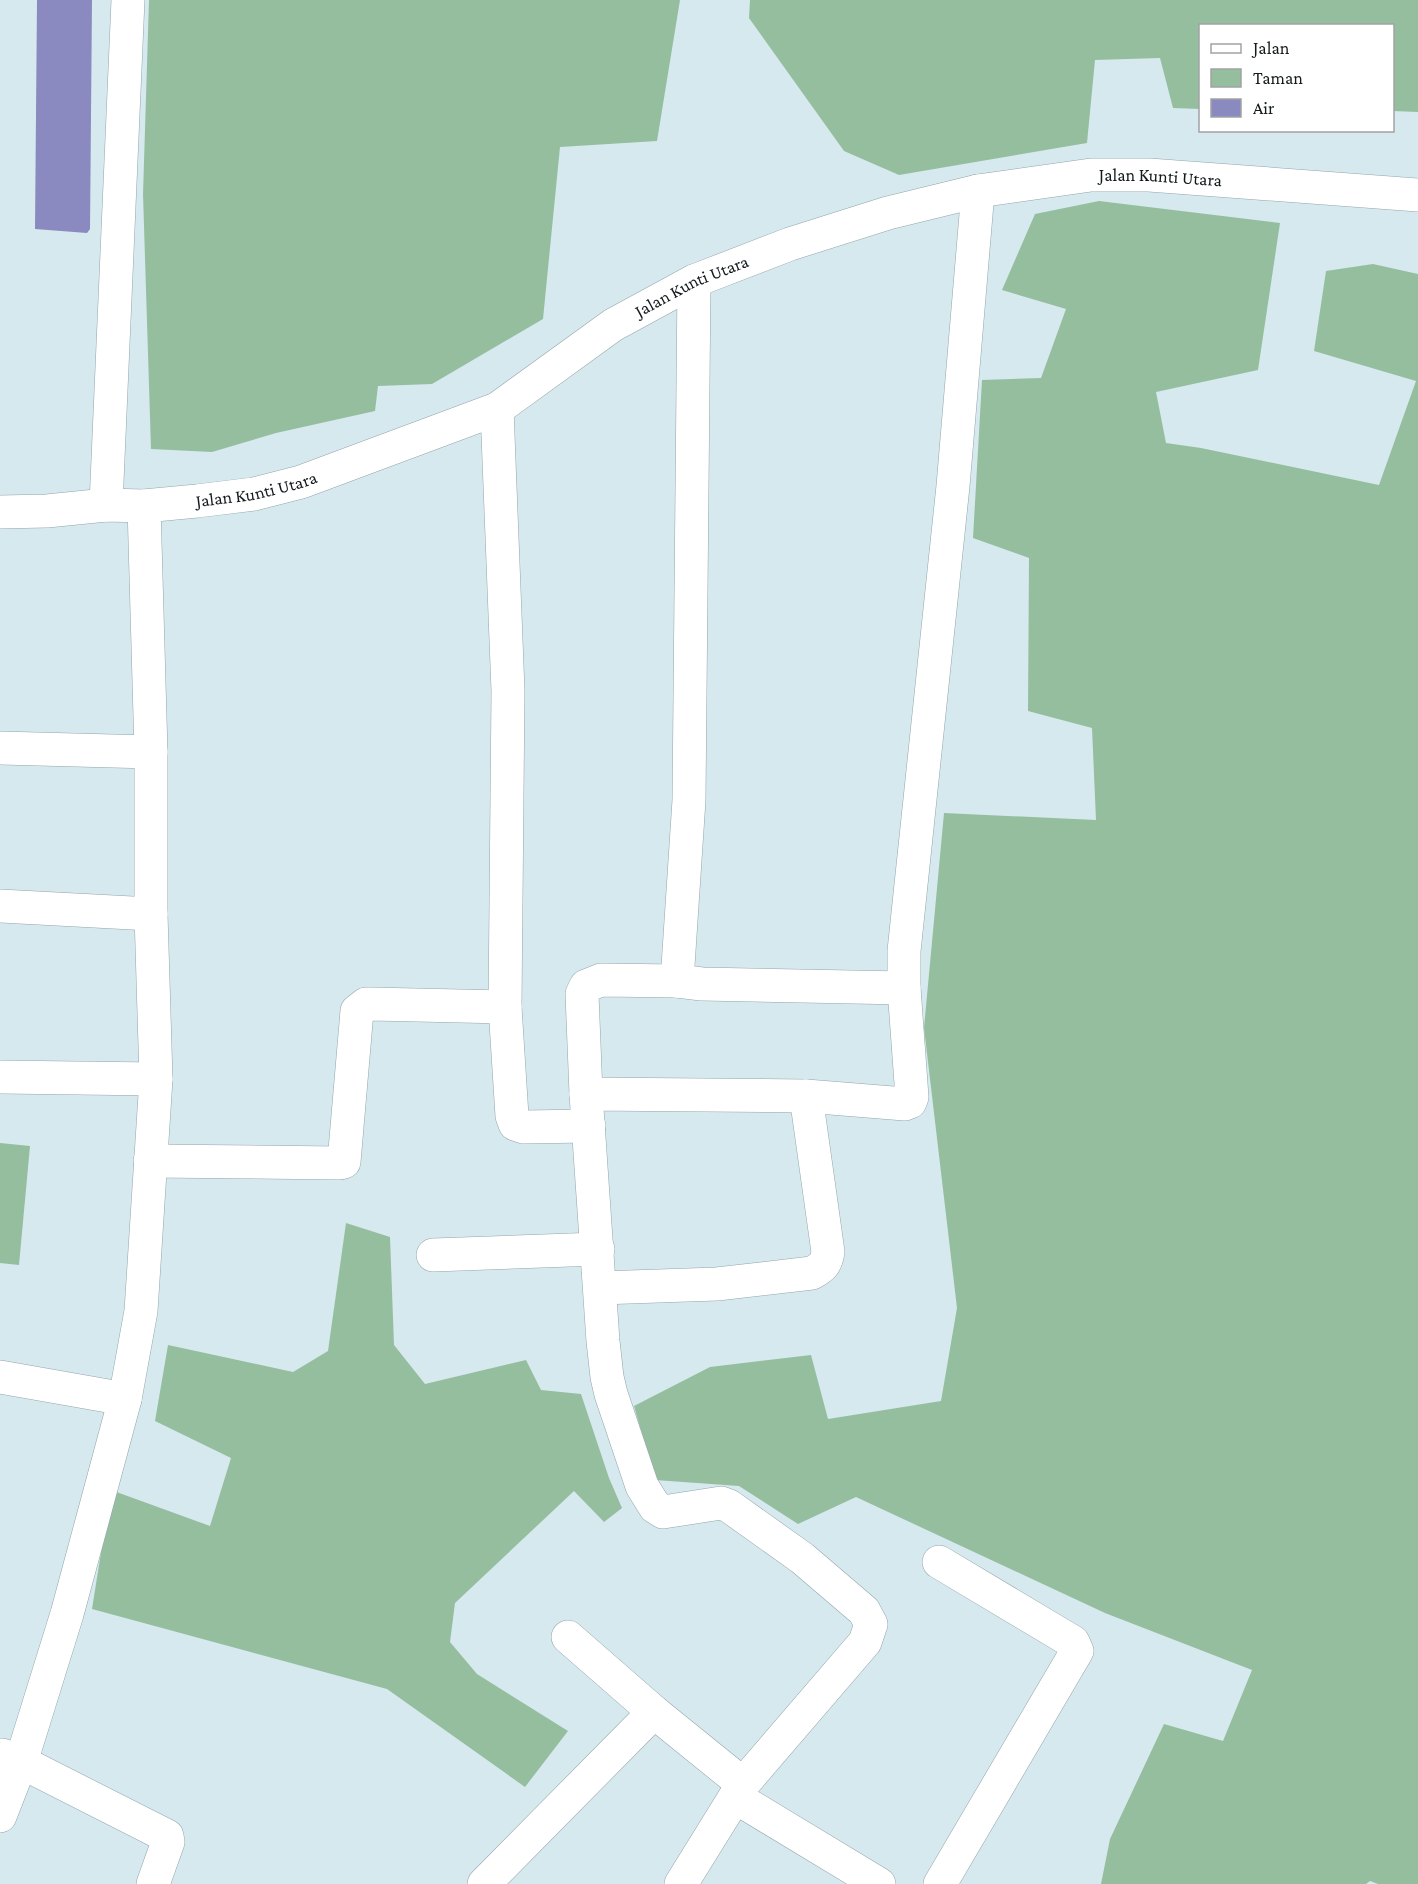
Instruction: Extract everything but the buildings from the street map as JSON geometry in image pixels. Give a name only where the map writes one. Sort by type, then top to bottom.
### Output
[{"type":"street","points":[[106,505],[128,0]]},
{"type":"street","name":"Jalan Kunti Utara","points":[[0,512],[47,511],[106,505],[144,506],[246,495],[301,482],[497,409],[613,325],[640,308],[694,281],[790,244],[888,213],[978,190],[1068,177],[1149,175],[1418,195]]},
{"type":"street","points":[[586,1094],[806,1096],[905,1104],[910,1102],[912,1097],[904,988],[904,951],[953,486],[978,190]]},
{"type":"street","points":[[677,981],[689,800],[694,281]]},
{"type":"street","points":[[497,409],[508,691],[505,1007],[513,1122],[524,1127],[589,1126]]},
{"type":"street","points":[[0,1816],[10,1758],[67,1614],[125,1400],[141,1311],[156,1079],[151,752],[144,506]]},
{"type":"street","points":[[0,748],[151,752]]},
{"type":"street","points":[[0,906],[152,914]]},
{"type":"street","points":[[681,1884],[739,1790],[865,1642],[869,1635],[870,1621],[864,1611],[802,1558],[729,1506],[721,1503],[666,1512],[655,1507],[642,1486],[607,1377],[586,1094],[582,994],[586,986],[601,980],[904,988]]},
{"type":"street","points":[[150,1161],[344,1162],[357,1011],[366,1004],[505,1007]]},
{"type":"street","points":[[0,1077],[156,1079]]},
{"type":"street","points":[[600,1288],[717,1284],[812,1273],[822,1268],[827,1262],[828,1251],[806,1096]]},
{"type":"street","points":[[433,1255],[598,1250]]},
{"type":"street","points":[[0,1377],[125,1400]]},
{"type":"street","points":[[939,1562],[1073,1642],[1077,1651],[940,1884]]},
{"type":"street","points":[[568,1637],[739,1790],[879,1884]]},
{"type":"street","points":[[484,1884],[654,1712]]},
{"type":"street","points":[[10,1758],[167,1836],[168,1842],[153,1884]]},
{"type":"green space","points":[[149,0],[680,0],[657,141],[560,147],[543,319],[432,384],[378,386],[375,411],[276,433],[212,452],[151,449],[143,194]]},
{"type":"green space","points":[[750,0],[1418,0],[1418,112],[1394,111],[1394,24],[1199,24],[1199,109],[1173,108],[1160,58],[1095,60],[1087,143],[899,175],[844,151],[749,18]]},
{"type":"green space","points":[[1099,201],[1280,223],[1258,370],[1156,392],[1166,443],[1201,448],[1379,485],[1416,381],[1314,351],[1326,271],[1373,264],[1418,274],[1418,1884],[1378,1884],[1370,1881],[1366,1884],[1101,1884],[1110,1839],[1164,1724],[1223,1741],[1252,1670],[1105,1613],[856,1497],[798,1524],[739,1486],[655,1480],[634,1406],[710,1367],[811,1355],[828,1419],[941,1401],[957,1308],[924,1028],[944,813],[1096,820],[1092,728],[1028,711],[1029,558],[973,538],[982,380],[1041,378],[1066,309],[1002,290],[1035,214]]},
{"type":"green space","points":[[0,1143],[30,1146],[19,1265],[0,1263]]},
{"type":"green space","points":[[346,1223],[390,1237],[394,1345],[425,1384],[526,1360],[541,1390],[581,1394],[609,1478],[622,1508],[604,1522],[574,1491],[455,1603],[450,1642],[477,1674],[568,1731],[525,1787],[387,1689],[92,1609],[111,1490],[210,1526],[231,1458],[155,1421],[168,1345],[293,1372],[328,1351]]},
{"type":"water","points":[[37,0],[92,0],[90,229],[87,233],[35,229]]}]
